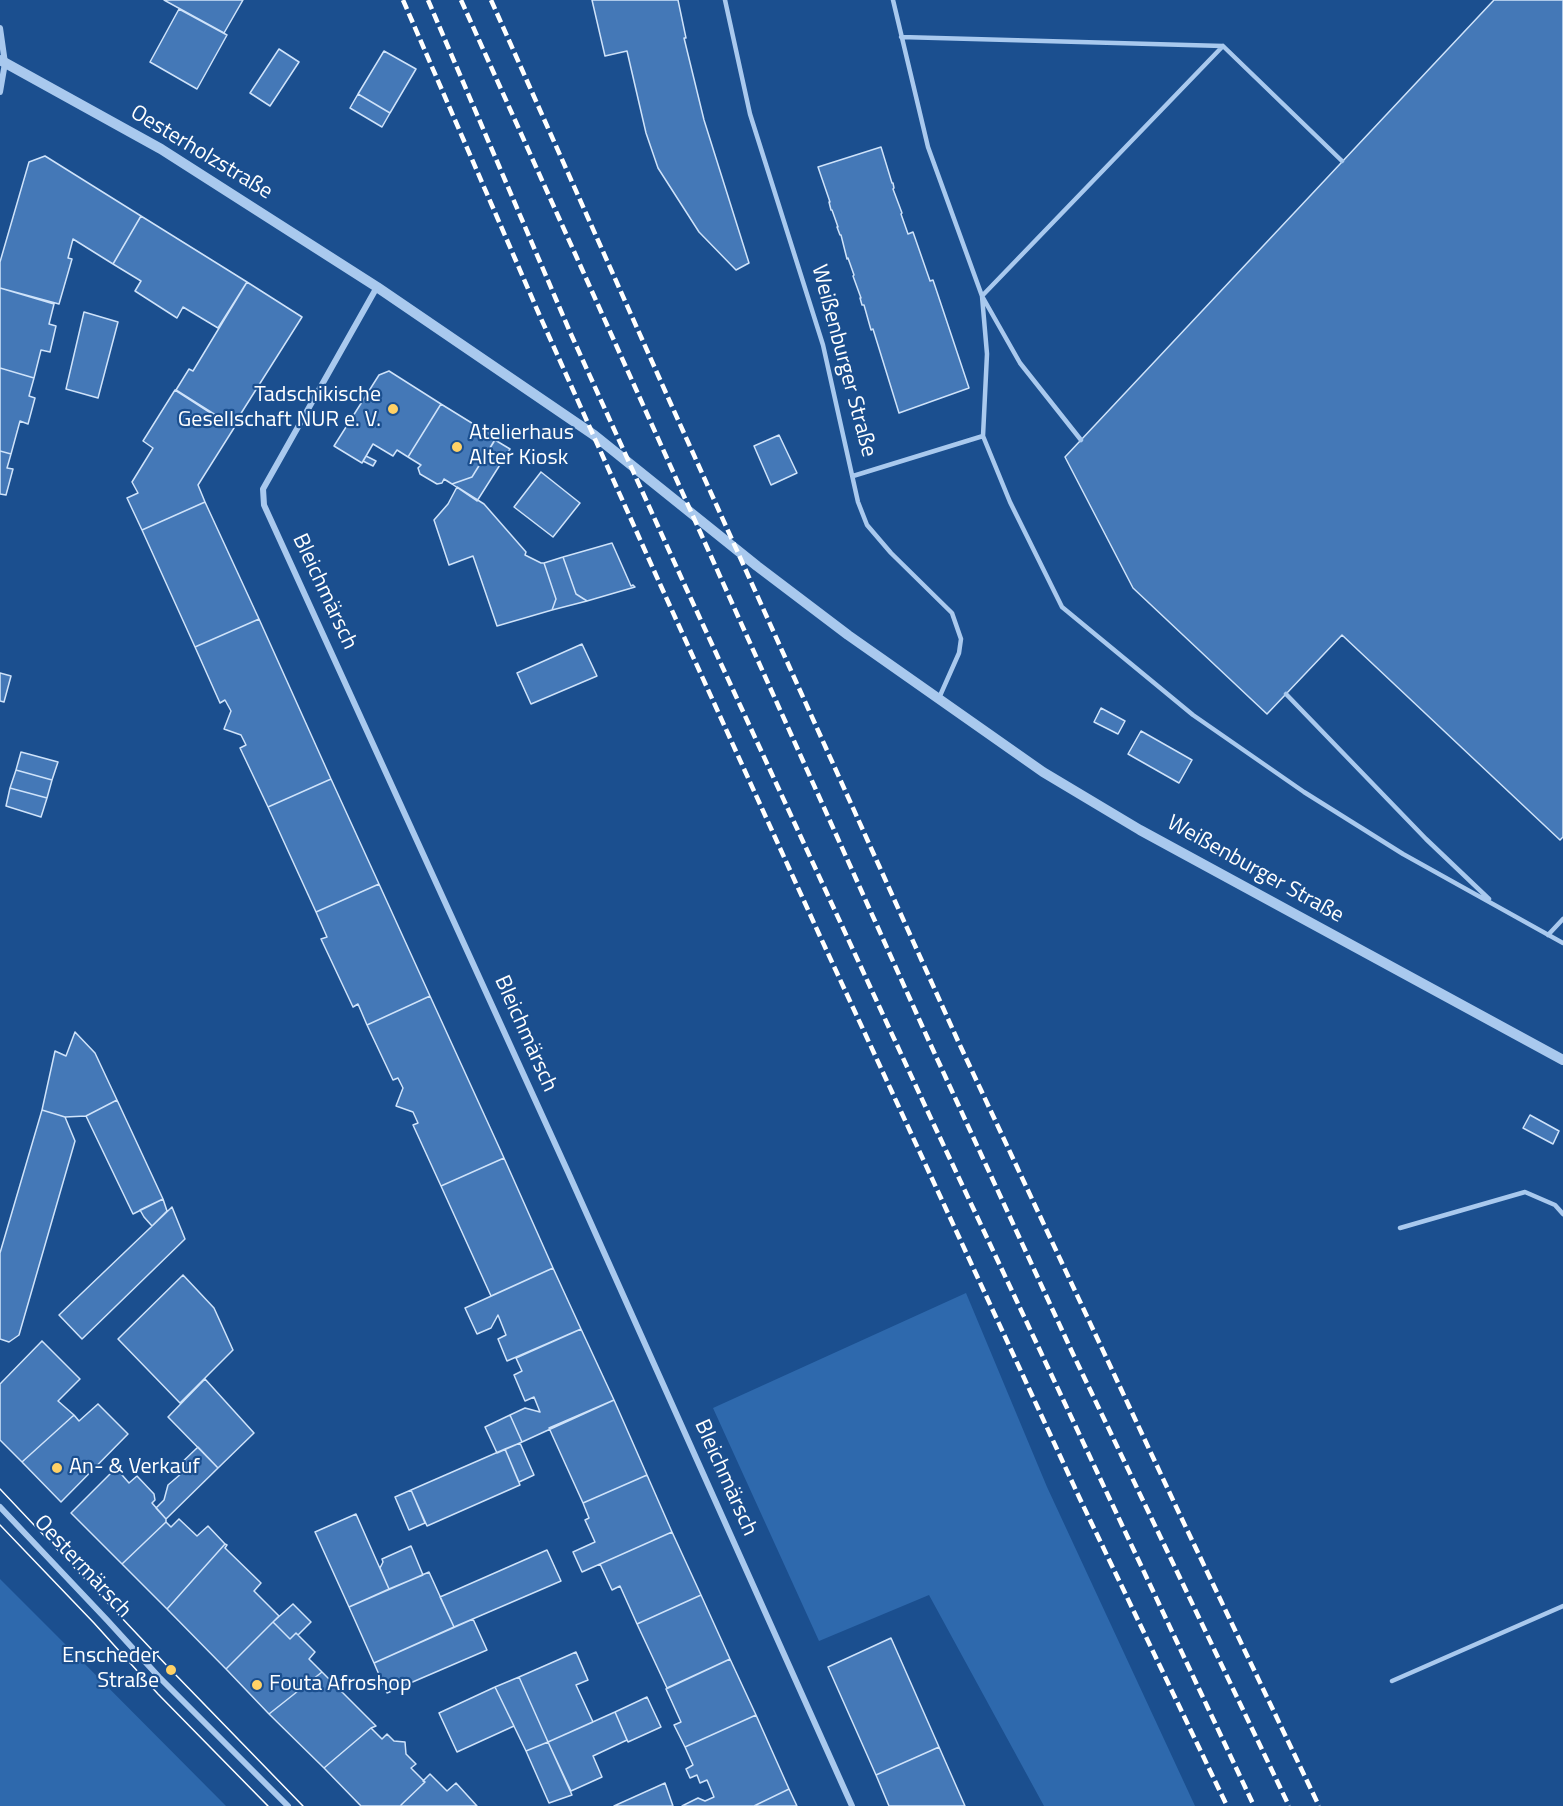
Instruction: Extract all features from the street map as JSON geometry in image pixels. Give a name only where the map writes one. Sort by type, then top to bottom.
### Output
[{"type":"street","points":[[0,28],[2,62],[0,92]]},
{"type":"street","name":"Oesterholzstraße","points":[[2,62],[161,148],[377,287]]},
{"type":"street","name":"Weißenburger Straße","points":[[377,287],[594,435],[757,566],[848,634],[1043,772],[1140,830],[1563,1060]]},
{"type":"street","name":"Bleichmärsch","points":[[377,287],[264,489],[264,505],[568,1172],[852,1806]]},
{"type":"street","name":"Oestermärsch","points":[[0,1507],[159,1677],[288,1806]]},
{"type":"lane","name":"Weißenburger Straße","points":[[725,0],[750,114],[823,345],[858,502],[867,525],[891,553],[952,613],[961,639],[959,653],[939,698]]},
{"type":"lane","points":[[893,0],[928,147],[982,296],[1020,363],[1081,440]]},
{"type":"lane","points":[[902,37],[1223,46],[1342,161]]},
{"type":"lane","points":[[1223,46],[982,296],[987,354],[983,436],[1010,502],[1062,607],[1193,715],[1304,792],[1403,854],[1563,943]]},
{"type":"lane","points":[[853,477],[983,436]]},
{"type":"lane","points":[[1286,694],[1426,839],[1496,905]]},
{"type":"lane","points":[[1548,935],[1563,919]]},
{"type":"lane","points":[[1400,1228],[1525,1192],[1555,1205],[1563,1214]]},
{"type":"lane","points":[[1392,1680],[1563,1606]]},
{"type":"shaded area","points":[[966,1293],[1047,1487],[1195,1806],[1044,1806],[929,1595],[819,1641],[713,1408]]},
{"type":"shaded area","points":[[0,1579],[57,1636],[226,1806],[0,1806]]},
{"type":"building","points":[[164,0],[243,0],[224,33]]},
{"type":"building","points":[[592,0],[678,0],[686,38],[684,38],[704,120],[749,263],[736,270],[699,232],[658,168],[646,133],[627,51],[605,56]]},
{"type":"building","points":[[1494,0],[1563,0],[1563,837],[1560,840],[1342,635],[1267,714],[1133,588],[1065,457]]},
{"type":"building","points":[[179,9],[227,35],[197,89],[150,62]]},
{"type":"building","points":[[279,49],[299,62],[270,106],[250,93]]},
{"type":"building","points":[[384,51],[416,69],[390,113],[358,94]]},
{"type":"building","points":[[358,94],[390,113],[382,127],[350,108]]},
{"type":"building","points":[[881,147],[908,234],[913,232],[930,281],[933,280],[969,388],[899,413],[818,167]]},
{"type":"building","points":[[45,156],[141,216],[113,264],[73,239],[68,258],[72,259],[59,304],[0,288],[0,262],[29,162]]},
{"type":"building","points":[[141,216],[247,282],[218,328],[183,307],[177,318],[135,291],[141,281],[113,264]]},
{"type":"building","points":[[247,282],[302,317],[233,426],[176,390],[189,369],[193,371]]},
{"type":"building","points":[[0,288],[54,304],[49,324],[56,326],[50,352],[41,350],[34,378],[0,368]]},
{"type":"building","points":[[84,312],[118,322],[98,398],[66,389]]},
{"type":"building","points":[[0,368],[34,378],[29,396],[35,398],[28,424],[20,421],[11,454],[0,451]]},
{"type":"building","points":[[389,371],[441,404],[408,457],[397,450],[393,456],[373,444],[362,463],[334,446],[379,375]]},
{"type":"building","points":[[175,390],[234,428],[198,485],[205,502],[142,530],[127,498],[138,493],[132,482],[153,448],[143,441]]},
{"type":"building","points":[[441,404],[496,438],[472,477],[452,484],[444,479],[442,483],[437,484],[420,474],[418,468],[421,465],[408,457]]},
{"type":"building","points":[[779,435],[797,473],[771,485],[754,446]]},
{"type":"building","points":[[495,440],[510,449],[477,501],[452,484],[472,477]]},
{"type":"building","points":[[0,451],[11,454],[7,468],[13,469],[6,495],[0,494]]},
{"type":"building","points":[[366,456],[376,461],[373,466],[363,461]]},
{"type":"building","points":[[541,472],[580,503],[553,537],[514,507]]},
{"type":"building","points":[[457,487],[484,504],[526,552],[525,555],[544,563],[556,599],[552,610],[497,626],[473,556],[449,565],[434,520],[448,504]]},
{"type":"building","points":[[205,502],[259,619],[195,647],[142,530]]},
{"type":"building","points":[[612,543],[631,586],[635,587],[587,601],[576,594],[563,557]]},
{"type":"building","points":[[563,557],[576,594],[587,601],[552,610],[556,599],[544,563]]},
{"type":"building","points":[[259,619],[331,779],[268,807],[240,748],[246,745],[241,735],[224,729],[231,711],[225,700],[220,703],[195,647]]},
{"type":"building","points":[[582,644],[597,676],[531,704],[517,673]]},
{"type":"building","points":[[0,673],[11,676],[4,702],[0,701]]},
{"type":"building","points":[[1101,708],[1125,721],[1118,734],[1094,722]]},
{"type":"building","points":[[1141,731],[1192,760],[1179,783],[1128,754]]},
{"type":"building","points":[[21,752],[58,762],[52,780],[16,770]]},
{"type":"building","points":[[16,770],[52,780],[47,798],[10,788]]},
{"type":"building","points":[[331,779],[379,884],[316,912],[268,807]]},
{"type":"building","points":[[10,788],[47,798],[41,817],[6,806]]},
{"type":"building","points":[[379,884],[430,996],[367,1025],[358,1004],[353,1007],[321,939],[327,937],[316,912]]},
{"type":"building","points":[[430,996],[504,1158],[441,1186],[413,1125],[418,1123],[413,1112],[396,1106],[403,1088],[398,1078],[393,1080],[367,1025]]},
{"type":"building","points":[[75,1032],[95,1053],[117,1100],[86,1116],[65,1117],[42,1110],[55,1051],[66,1056]]},
{"type":"building","points":[[117,1100],[163,1199],[133,1214],[86,1116]]},
{"type":"building","points":[[42,1110],[65,1117],[75,1141],[19,1335],[9,1342],[0,1339],[0,1253]]},
{"type":"building","points":[[1530,1115],[1559,1131],[1553,1144],[1523,1128]]},
{"type":"building","points":[[504,1158],[553,1268],[491,1296],[441,1186]]},
{"type":"building","points":[[163,1199],[167,1211],[152,1226],[140,1210]]},
{"type":"building","points":[[172,1207],[185,1239],[82,1339],[59,1315]]},
{"type":"building","points":[[553,1268],[581,1329],[507,1361],[498,1339],[506,1335],[498,1315],[491,1328],[477,1334],[465,1308]]},
{"type":"building","points":[[183,1275],[214,1308],[233,1350],[180,1403],[118,1339]]},
{"type":"building","points":[[581,1329],[614,1400],[522,1442],[510,1415],[525,1408],[540,1412],[534,1397],[525,1401],[514,1375],[522,1371],[516,1358]]},
{"type":"building","points":[[42,1341],[80,1379],[58,1401],[74,1415],[22,1462],[0,1440],[0,1384]]},
{"type":"building","points":[[205,1379],[254,1433],[218,1468],[168,1417]]},
{"type":"building","points":[[614,1400],[647,1475],[583,1503],[549,1428]]},
{"type":"building","points":[[98,1404],[128,1434],[61,1502],[22,1462],[74,1415],[79,1421]]},
{"type":"building","points":[[510,1415],[522,1442],[497,1453],[485,1427]]},
{"type":"building","points":[[520,1443],[534,1475],[519,1482],[505,1449]]},
{"type":"building","points":[[198,1447],[218,1468],[166,1519],[156,1508],[164,1500],[168,1485],[182,1473],[176,1468]]},
{"type":"building","points":[[505,1449],[520,1485],[427,1526],[411,1490]]},
{"type":"building","points":[[116,1468],[129,1483],[137,1476],[154,1494],[155,1500],[152,1503],[166,1519],[166,1522],[122,1564],[71,1513]]},
{"type":"building","points":[[647,1475],[672,1532],[582,1572],[573,1552],[595,1542],[585,1520],[589,1518],[583,1503]]},
{"type":"building","points":[[411,1490],[425,1523],[409,1530],[395,1497]]},
{"type":"building","points":[[356,1514],[389,1589],[349,1607],[315,1532]]},
{"type":"building","points":[[179,1519],[197,1536],[208,1526],[225,1544],[167,1609],[122,1564],[166,1522],[171,1527]]},
{"type":"building","points":[[672,1532],[701,1595],[637,1624],[620,1586],[612,1590],[600,1564]]},
{"type":"building","points":[[225,1544],[227,1545],[225,1548],[261,1583],[254,1591],[279,1616],[226,1669],[167,1609]]},
{"type":"building","points":[[411,1546],[423,1575],[389,1589],[380,1568],[382,1559]]},
{"type":"building","points":[[547,1550],[561,1581],[454,1627],[440,1597]]},
{"type":"building","points":[[429,1572],[454,1627],[374,1663],[349,1607]]},
{"type":"building","points":[[701,1595],[730,1659],[667,1688],[637,1624]]},
{"type":"building","points":[[293,1604],[311,1622],[298,1635],[296,1633],[290,1639],[273,1622]]},
{"type":"building","points":[[473,1619],[487,1650],[387,1693],[374,1663]]},
{"type":"building","points":[[273,1622],[290,1639],[296,1633],[315,1652],[309,1659],[322,1672],[269,1714],[226,1669]]},
{"type":"building","points":[[891,1638],[939,1747],[876,1775],[828,1667]]},
{"type":"building","points":[[576,1652],[588,1680],[576,1685],[593,1722],[548,1742],[519,1677]]},
{"type":"building","points":[[730,1659],[756,1715],[685,1747],[674,1725],[681,1722],[666,1689]]},
{"type":"building","points":[[322,1672],[376,1726],[324,1768],[269,1714]]},
{"type":"building","points":[[519,1677],[548,1742],[526,1751],[495,1687]]},
{"type":"building","points":[[495,1687],[514,1726],[457,1752],[439,1713]]},
{"type":"building","points":[[647,1697],[661,1727],[628,1742],[615,1712]]},
{"type":"building","points":[[615,1712],[627,1740],[593,1756],[602,1777],[571,1791],[548,1742]]},
{"type":"building","points":[[756,1715],[789,1789],[754,1806],[682,1806],[698,1798],[705,1801],[714,1797],[707,1780],[700,1783],[697,1775],[690,1778],[686,1769],[693,1765],[685,1747]]},
{"type":"building","points":[[371,1728],[382,1739],[387,1734],[394,1741],[405,1742],[406,1754],[416,1764],[411,1768],[425,1782],[400,1806],[361,1806],[324,1768]]},
{"type":"building","points":[[548,1742],[572,1795],[549,1803],[526,1751]]},
{"type":"building","points":[[939,1747],[965,1806],[889,1806],[876,1775]]},
{"type":"building","points":[[430,1774],[447,1791],[456,1783],[477,1806],[400,1806],[425,1782],[423,1781]]},
{"type":"building","points":[[665,1783],[673,1806],[614,1806]]},
{"type":"building","points":[[789,1789],[797,1806],[754,1806]]},
{"type":"tram line","points":[[0,1489],[303,1806]]},
{"type":"tram line","points":[[0,1525],[158,1694],[268,1806]]},
{"type":"railway","points":[[403,0],[539,314],[819,934],[1080,1499],[1227,1806]]},
{"type":"railway","points":[[428,0],[570,332],[686,588],[927,1110],[1254,1806]]},
{"type":"railway","points":[[461,0],[928,1039],[1073,1354],[1289,1806]]},
{"type":"railway","points":[[491,0],[958,1041],[1319,1806]]},
{"type":"place","name":"Tadschikische Gesellschaft NUR e. V.","points":[[393,409]]},
{"type":"place","name":"Atelierhaus Alter Kiosk","points":[[457,447]]},
{"type":"place","name":"An- & Verkauf","points":[[57,1468]]},
{"type":"place","name":"Enscheder Straße","points":[[171,1670]]},
{"type":"place","name":"Fouta Afroshop","points":[[257,1685]]}]
